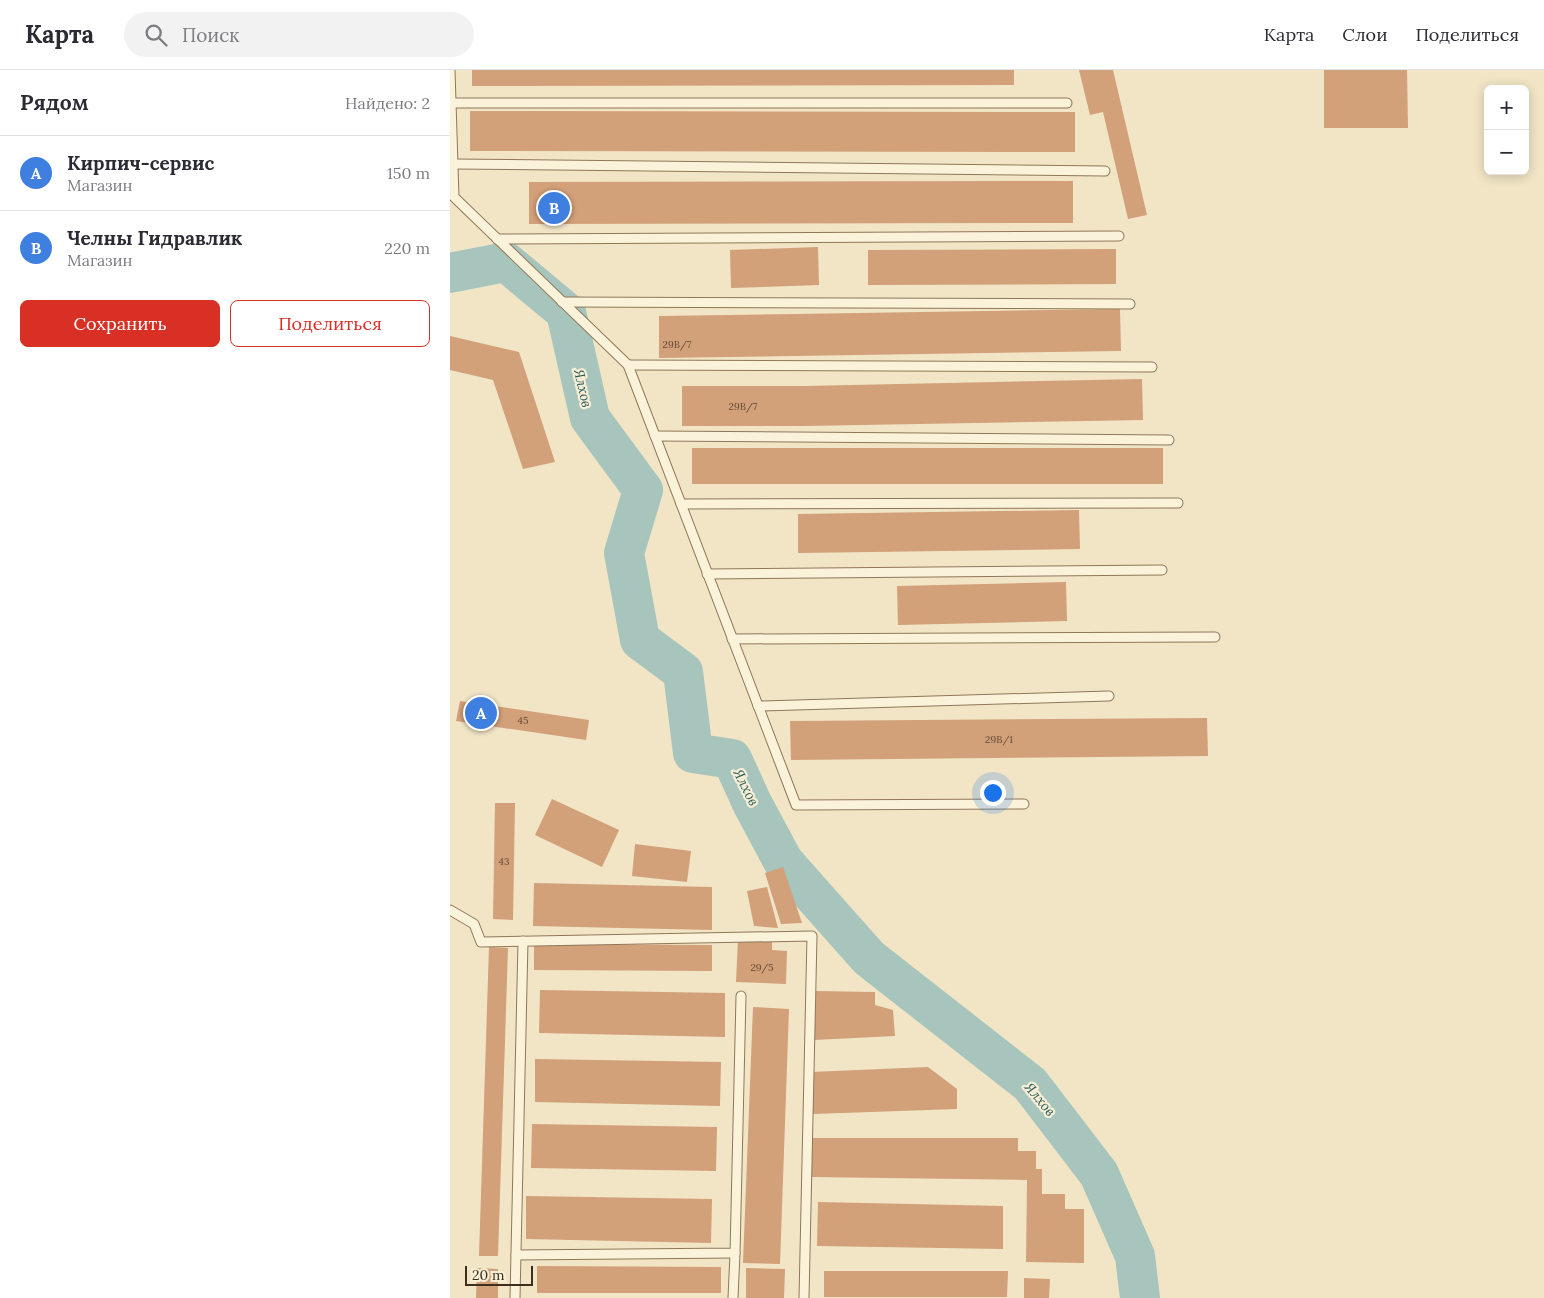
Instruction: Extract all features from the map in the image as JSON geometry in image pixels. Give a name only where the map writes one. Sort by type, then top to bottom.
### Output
[{"type":"lane","points":[[450,70],[454,197],[628,365],[796,805],[1024,804]]},
{"type":"lane","points":[[451,103],[1067,103]]},
{"type":"lane","points":[[453,164],[1105,171]]},
{"type":"lane","points":[[497,239],[1118,236]]},
{"type":"lane","points":[[562,302],[1130,304]]},
{"type":"lane","points":[[628,365],[1152,367]]},
{"type":"lane","points":[[655,436],[1169,440]]},
{"type":"lane","points":[[681,504],[1178,503]]},
{"type":"lane","points":[[708,574],[1162,570]]},
{"type":"lane","points":[[732,639],[1215,637]]},
{"type":"lane","points":[[758,706],[1109,696]]},
{"type":"lane","points":[[450,910],[474,924],[481,942],[812,936],[804,1298]]},
{"type":"lane","points":[[515,1298],[523,941]]},
{"type":"lane","points":[[733,1298],[741,996]]},
{"type":"lane","points":[[516,1255],[735,1252]]},
{"type":"building","points":[[472,70],[1014,70],[1014,85],[472,86]]},
{"type":"building","points":[[1079,70],[1113,70],[1147,215],[1128,219],[1103,112],[1090,115]]},
{"type":"building","points":[[1324,70],[1407,70],[1408,128],[1324,128]]},
{"type":"building","points":[[470,111],[1075,112],[1075,152],[470,151]]},
{"type":"building","points":[[1073,181],[1073,223],[529,224],[529,182]]},
{"type":"building","points":[[818,247],[819,285],[731,288],[730,250]]},
{"type":"building","points":[[1116,249],[1116,284],[868,285],[868,250]]},
{"type":"building","points":[[1120,309],[1121,351],[659,358],[659,316]]},
{"type":"building","points":[[450,336],[519,352],[555,462],[523,469],[493,380],[450,370]]},
{"type":"building","points":[[1142,379],[1143,420],[804,426],[682,426],[682,386],[804,386]]},
{"type":"building","points":[[692,448],[1163,448],[1163,484],[692,484]]},
{"type":"building","points":[[1079,510],[1080,549],[798,553],[798,514]]},
{"type":"building","points":[[1066,582],[1067,621],[898,625],[897,586]]},
{"type":"building","points":[[460,701],[589,720],[586,740],[456,721]]},
{"type":"building","points":[[1207,718],[1208,756],[791,760],[790,721]]},
{"type":"building","points":[[552,799],[619,830],[602,867],[535,835]]},
{"type":"building","points":[[495,803],[515,803],[513,920],[493,919]]},
{"type":"building","points":[[635,844],[691,851],[687,882],[632,876]]},
{"type":"building","points":[[783,867],[802,923],[781,924],[765,873]]},
{"type":"building","points":[[534,883],[712,887],[712,930],[533,926]]},
{"type":"building","points":[[767,887],[778,928],[754,926],[747,891]]},
{"type":"building","points":[[738,939],[772,941],[772,950],[787,951],[786,984],[736,982]]},
{"type":"building","points":[[534,944],[712,945],[712,971],[534,970]]},
{"type":"building","points":[[489,947],[508,948],[498,1256],[479,1256]]},
{"type":"building","points":[[540,990],[725,993],[725,1037],[539,1033]]},
{"type":"building","points":[[814,991],[875,992],[875,1005],[893,1010],[895,1036],[814,1040]]},
{"type":"building","points":[[753,1007],[789,1009],[780,1264],[743,1263]]},
{"type":"building","points":[[535,1059],[721,1062],[720,1106],[535,1102]]},
{"type":"building","points":[[928,1067],[957,1089],[957,1109],[813,1114],[811,1072]]},
{"type":"building","points":[[532,1124],[717,1127],[716,1171],[531,1168]]},
{"type":"building","points":[[812,1138],[1018,1138],[1018,1151],[1036,1151],[1036,1169],[1042,1169],[1042,1194],[1065,1194],[1065,1209],[1084,1209],[1084,1263],[1026,1262],[1027,1180],[812,1177]]},
{"type":"building","points":[[526,1196],[712,1199],[711,1243],[526,1239]]},
{"type":"building","points":[[818,1202],[1003,1206],[1003,1249],[817,1246]]},
{"type":"building","points":[[537,1266],[721,1267],[721,1293],[537,1293]]},
{"type":"building","points":[[477,1268],[498,1269],[498,1298],[476,1298]]},
{"type":"building","points":[[746,1268],[785,1269],[784,1298],[746,1298]]},
{"type":"building","points":[[824,1271],[1008,1271],[1007,1297],[824,1297]]},
{"type":"building","points":[[1024,1278],[1050,1279],[1049,1298],[1024,1298]]},
{"type":"waterway","name":"Ялхов","points":[[450,273],[506,262],[566,312],[590,418],[643,490],[624,553],[640,640],[683,672],[693,753],[732,759],[752,803],[783,861],[869,958],[1030,1084],[1099,1174],[1135,1256],[1140,1298]]},
{"type":"place","name":"Челны Гидравлик","points":[[554,208]]},
{"type":"place","name":"Кирпич-сервис","points":[[481,713]]}]
